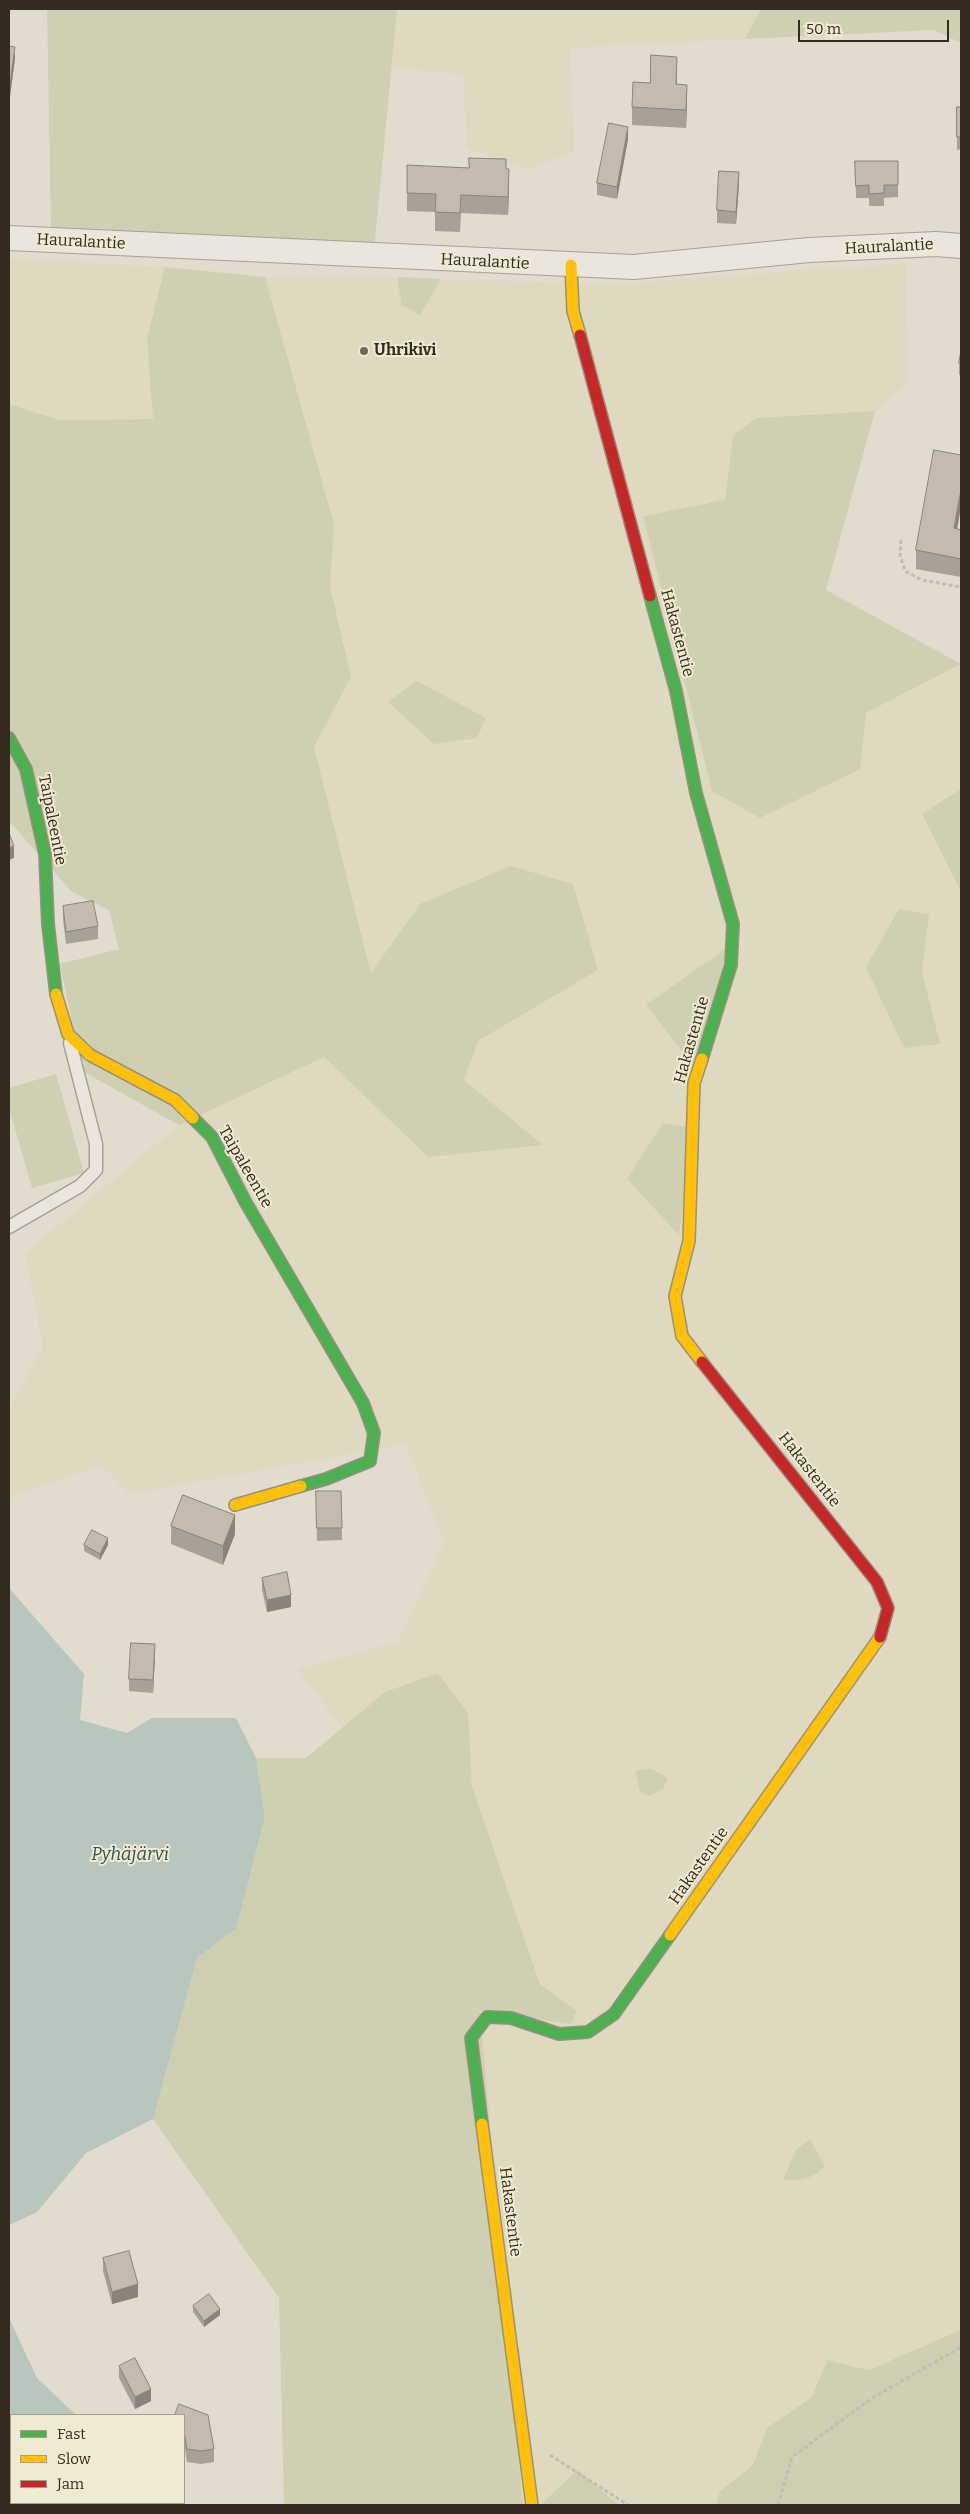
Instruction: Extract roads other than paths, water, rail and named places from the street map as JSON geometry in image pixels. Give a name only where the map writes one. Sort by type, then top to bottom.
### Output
[{"type":"street","name":"Hauralantie","points":[[9,238],[634,267],[810,250],[936,244],[961,246]]},
{"type":"street","name":"Hakastentie","points":[[532,2505],[471,2038],[487,2017],[512,2018],[559,2034],[588,2032],[614,2014],[879,1640],[888,1608],[877,1582],[682,1336],[675,1296],[689,1241],[694,1083],[731,965],[733,924],[696,793],[676,691],[573,311],[571,265]]},
{"type":"street","name":"Taipaleentie","points":[[9,738],[26,769],[45,854],[48,924],[55,991],[68,1034],[90,1055],[175,1100],[212,1137],[246,1203],[363,1403],[374,1433],[370,1461],[326,1479],[235,1505]]},
{"type":"lane","points":[[9,1227],[80,1186],[96,1170],[96,1144],[68,1034]]},
{"type":"water","name":"Pyhäjärvi","points":[[9,1588],[84,1674],[80,1720],[127,1733],[152,1718],[236,1718],[256,1758],[265,1817],[236,1929],[197,1958],[153,2119],[86,2153],[37,2212],[9,2225]]},
{"type":"water","points":[[9,2318],[37,2378],[75,2414],[10,2414],[10,2504],[116,2505],[9,2505]]},
{"type":"place","name":"Uhrikivi","points":[[364,351]]}]
